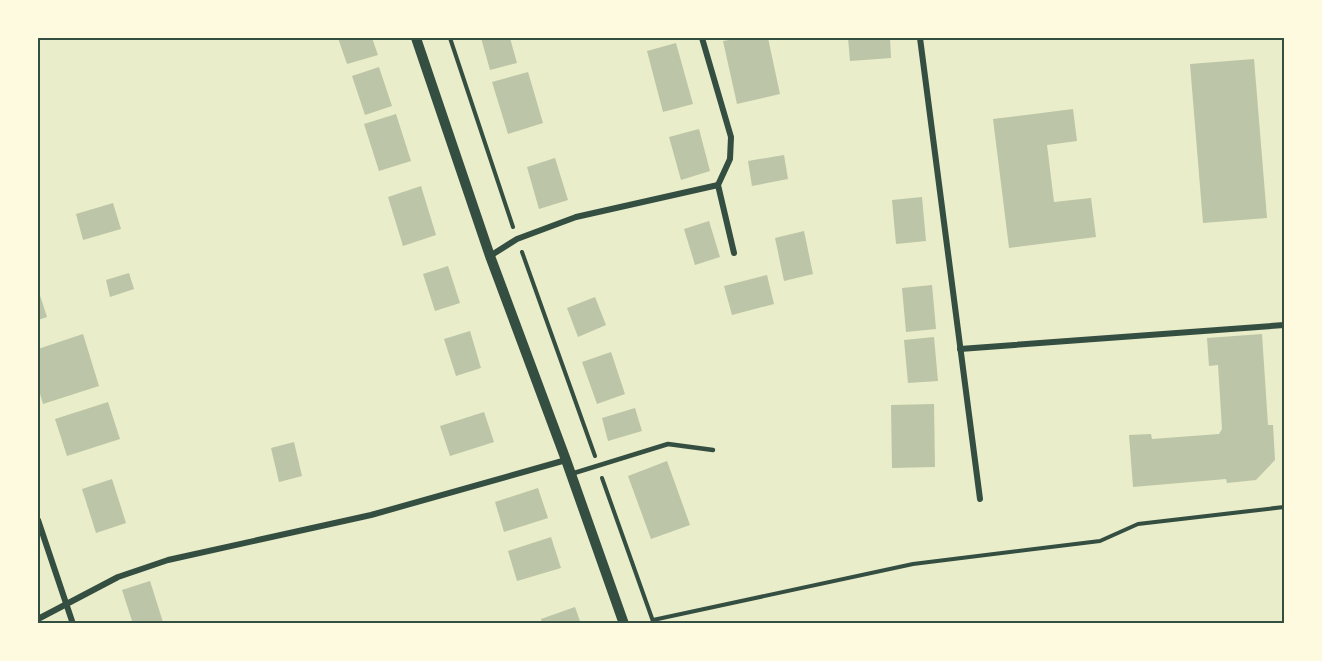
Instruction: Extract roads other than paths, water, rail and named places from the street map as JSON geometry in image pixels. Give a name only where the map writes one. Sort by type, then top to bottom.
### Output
[{"type":"street","points":[[416,38],[490,256],[624,624]]},
{"type":"street","points":[[702,38],[731,137],[730,159],[718,185],[734,253]]},
{"type":"street","points":[[920,38],[980,499]]},
{"type":"street","points":[[490,256],[517,239],[576,218],[718,185]]},
{"type":"street","points":[[960,348],[1284,325]]},
{"type":"street","points":[[38,619],[118,577],[168,560],[371,515],[566,460]]},
{"type":"street","points":[[38,520],[73,624]]},
{"type":"lane","points":[[571,474],[668,444],[713,450]]}]
